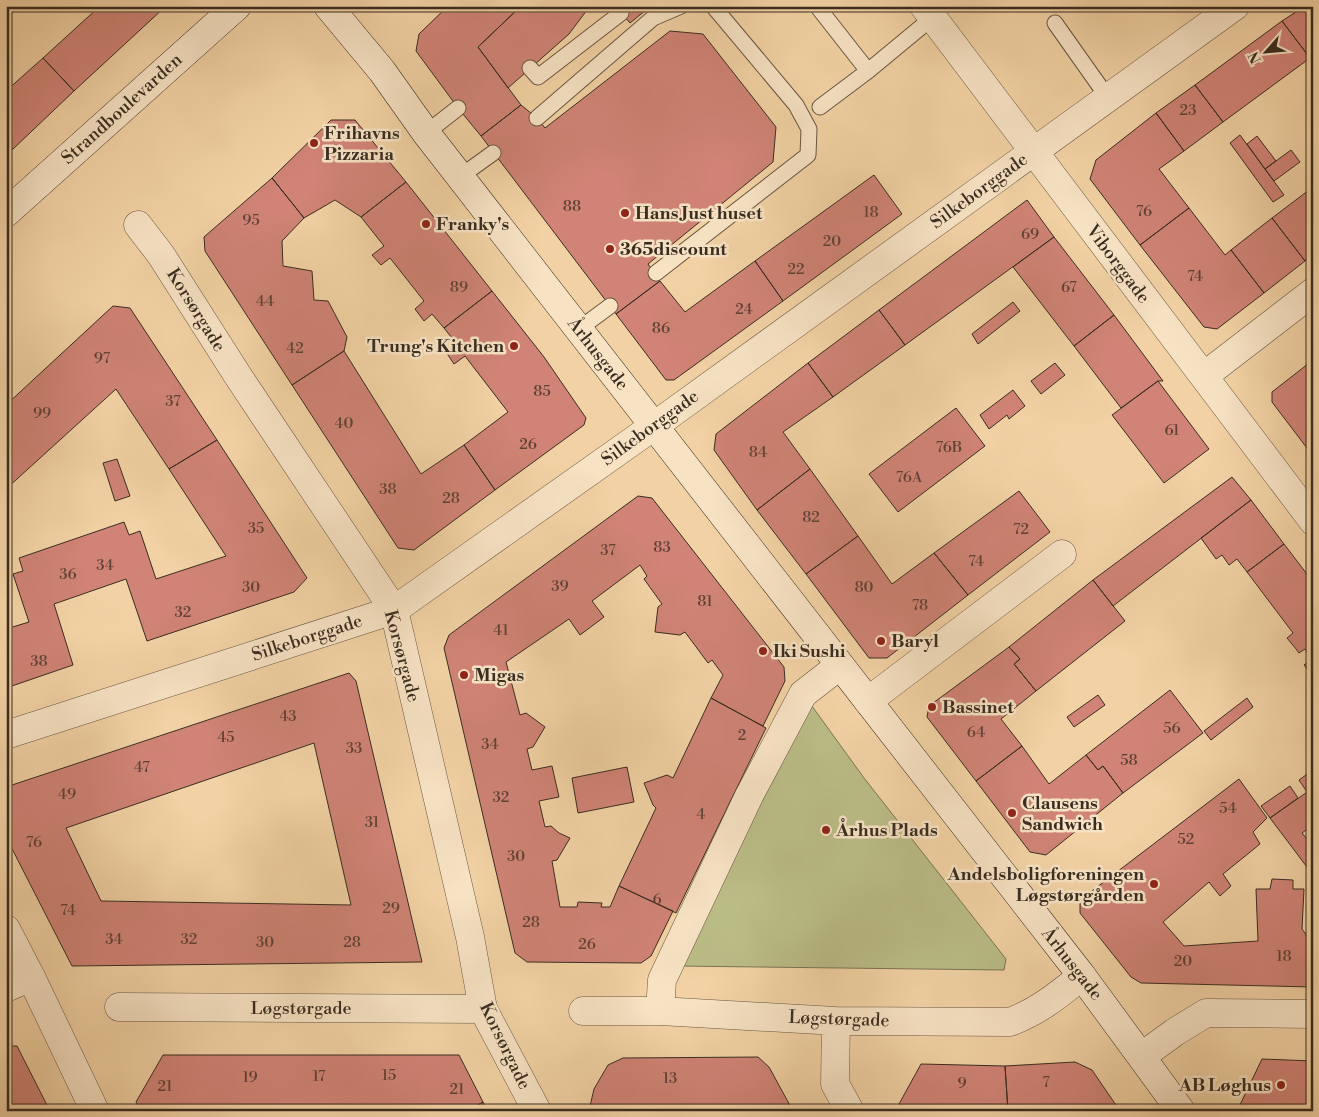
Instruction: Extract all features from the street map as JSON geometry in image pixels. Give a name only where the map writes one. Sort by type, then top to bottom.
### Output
[{"type":"street","name":"Strandboulevarden","points":[[6,212],[237,6]]},
{"type":"street","name":"Århusgade","points":[[328,6],[382,70],[426,133],[1082,976],[1182,1111]]},
{"type":"street","name":"Silkeborggade","points":[[6,735],[394,610],[654,426],[1235,6]]},
{"type":"street","name":"Viborggade","points":[[928,12],[1313,521]]},
{"type":"street","name":"Korsørgade","points":[[138,225],[161,255],[238,376],[394,610],[470,937],[483,1009],[537,1111]]},
{"type":"street","points":[[1204,376],[1313,292]]},
{"type":"street","points":[[868,701],[1062,554]]},
{"type":"street","points":[[660,1011],[662,980],[753,788],[802,694],[839,666]]},
{"type":"street","points":[[6,929],[96,1111]]},
{"type":"street","name":"Løgstørgade","points":[[583,1011],[660,1011],[836,1021],[1010,1022],[1029,1015],[1042,1007],[1082,976]]},
{"type":"street","points":[[6,988],[31,977]]},
{"type":"street","name":"Løgstørgade","points":[[119,1007],[483,1009]]},
{"type":"street","points":[[1142,1056],[1175,1032],[1206,1013],[1313,1014]]},
{"type":"street","points":[[836,1021],[835,1084],[850,1111]]},
{"type":"lane","points":[[537,118],[653,18],[681,6]]},
{"type":"lane","points":[[656,273],[808,155],[809,129],[796,105],[713,6]]},
{"type":"lane","points":[[817,6],[868,71]]},
{"type":"lane","points":[[820,107],[868,71],[928,12]]},
{"type":"lane","points":[[530,68],[538,77],[621,13]]},
{"type":"lane","points":[[1055,23],[1108,98]]},
{"type":"lane","points":[[426,133],[458,108]]},
{"type":"lane","points":[[461,176],[493,153]]},
{"type":"lane","points":[[579,329],[610,306]]},
{"type":"green space","name":"Århus Plads","points":[[809,702],[864,778],[1006,959],[1004,970],[677,966]]},
{"type":"building","points":[[100,6],[166,6],[74,91],[43,58]]},
{"type":"building","points":[[448,6],[521,6],[478,47],[521,105],[481,136],[416,51],[419,34]]},
{"type":"building","points":[[521,6],[590,6],[569,34],[508,88],[478,47]]},
{"type":"building","points":[[615,6],[651,6],[630,23]]},
{"type":"building","points":[[1305,6],[1313,6],[1313,56],[1310,58],[1282,21]]},
{"type":"building","points":[[1282,21],[1310,58],[1223,122],[1195,85]]},
{"type":"building","name":"Hans Just huset","points":[[670,31],[703,34],[776,127],[773,162],[648,264],[660,281],[616,314],[481,136],[521,105],[537,118],[545,128]]},
{"type":"building","points":[[43,58],[74,91],[13,149],[6,141],[6,91]]},
{"type":"building","points":[[1195,85],[1223,122],[1184,151],[1156,113]]},
{"type":"building","points":[[1156,113],[1184,151],[1159,169],[1189,208],[1140,245],[1090,179],[1096,160]]},
{"type":"building","points":[[331,120],[355,120],[406,182],[361,217],[335,200],[304,218],[272,178]]},
{"type":"building","points":[[1240,135],[1284,195],[1273,202],[1230,143]]},
{"type":"building","points":[[1257,136],[1276,161],[1265,169],[1247,144]]},
{"type":"building","points":[[6,141],[13,149],[6,155]]},
{"type":"building","points":[[1291,150],[1300,162],[1274,181],[1265,169]]},
{"type":"building","points":[[874,175],[902,214],[783,301],[755,261]]},
{"type":"building","points":[[272,178],[304,218],[282,241],[283,266],[312,271],[314,300],[328,301],[347,337],[344,351],[292,385],[205,251],[204,237]]},
{"type":"building","points":[[406,182],[492,291],[444,328],[432,314],[424,321],[415,309],[424,301],[390,258],[381,265],[372,255],[384,246],[361,217]]},
{"type":"building","points":[[1313,187],[1313,255],[1305,261],[1272,218]]},
{"type":"building","points":[[1027,200],[1054,237],[905,345],[879,310]]},
{"type":"building","points":[[1189,208],[1225,255],[1231,250],[1264,293],[1217,329],[1204,327],[1140,245]]},
{"type":"building","points":[[1272,218],[1305,261],[1264,293],[1231,250]]},
{"type":"building","points":[[1054,237],[1114,315],[1074,346],[1013,267]]},
{"type":"building","points":[[755,261],[783,301],[674,380],[666,380],[616,314],[660,281],[685,312]]},
{"type":"building","points":[[492,291],[544,357],[586,418],[584,425],[495,490],[464,445],[508,412],[465,356],[454,364],[446,352],[456,343],[444,328]]},
{"type":"building","points":[[1013,302],[1020,311],[978,344],[972,334]]},
{"type":"building","points":[[113,306],[130,308],[217,440],[169,469],[116,389],[6,489],[6,405]]},
{"type":"building","points":[[879,310],[905,345],[833,397],[808,363]]},
{"type":"building","points":[[1114,315],[1163,381],[1158,381],[1121,408],[1074,346]]},
{"type":"building","points":[[344,351],[421,474],[464,445],[495,490],[414,550],[398,548],[292,385]]},
{"type":"building","points":[[1313,360],[1313,456],[1272,402],[1272,392]]},
{"type":"building","points":[[808,363],[833,397],[783,432],[810,469],[757,510],[714,450],[716,434]]},
{"type":"building","points":[[1055,363],[1065,375],[1041,394],[1031,381]]},
{"type":"building","points":[[1158,381],[1209,449],[1164,483],[1112,415]]},
{"type":"building","points":[[1013,390],[1025,406],[1009,419],[1007,415],[989,429],[980,415]]},
{"type":"building","points":[[956,408],[985,446],[898,512],[869,474]]},
{"type":"building","points":[[217,440],[307,578],[294,592],[147,641],[126,579],[54,604],[73,665],[6,688],[6,629],[29,622],[13,574],[23,571],[19,558],[124,522],[129,535],[140,531],[156,579],[226,556],[169,469]]},
{"type":"building","points":[[117,459],[130,496],[115,501],[103,463]]},
{"type":"building","points":[[810,469],[858,536],[806,574],[757,510]]},
{"type":"building","points":[[1232,477],[1251,500],[1113,606],[1093,580]]},
{"type":"building","points":[[1019,491],[1050,532],[968,595],[934,553]]},
{"type":"building","points":[[638,496],[652,498],[784,667],[785,681],[763,726],[711,698],[723,675],[712,660],[708,663],[685,632],[680,635],[655,632],[658,607],[662,604],[644,579],[647,576],[640,565],[592,601],[604,617],[580,635],[569,619],[506,662],[520,715],[526,713],[545,727],[533,747],[527,749],[532,770],[552,766],[559,797],[539,801],[545,827],[551,826],[559,833],[570,838],[557,860],[552,861],[560,907],[577,907],[578,902],[602,903],[601,907],[610,907],[619,886],[673,911],[651,956],[641,963],[527,962],[515,953],[444,648],[449,635]]},
{"type":"building","points":[[1251,500],[1284,544],[1247,572],[1237,559],[1229,565],[1222,555],[1216,559],[1201,538]]},
{"type":"building","points":[[858,536],[892,584],[934,553],[968,595],[887,658],[869,658],[806,574]]},
{"type":"building","points":[[1284,544],[1313,582],[1312,659],[1305,649],[1299,653],[1287,638],[1293,633],[1247,572]]},
{"type":"building","points":[[1093,580],[1125,621],[1036,691],[1014,664],[1020,659],[1009,647]]},
{"type":"building","points":[[1009,647],[1020,659],[1014,664],[1036,691],[1001,719],[1022,746],[976,781],[927,717],[929,706]]},
{"type":"building","points":[[1313,659],[1313,676],[1304,665]]},
{"type":"building","points":[[349,673],[356,681],[422,962],[72,966],[6,837],[6,787]],"holes":[[[314,743],[351,905],[101,901],[66,828]]]},
{"type":"building","points":[[1170,690],[1203,733],[1123,793],[1103,766],[1098,770],[1086,755]]},
{"type":"building","points":[[1098,695],[1105,705],[1074,727],[1067,717]]},
{"type":"building","points":[[711,698],[766,728],[676,913],[619,886],[656,808],[644,783],[667,775],[673,778]]},
{"type":"building","points":[[1247,698],[1253,707],[1211,740],[1204,731]]},
{"type":"building","points":[[1022,746],[1049,784],[1086,755],[1098,770],[1103,766],[1123,793],[1046,855],[1030,852],[976,781]]},
{"type":"building","points":[[627,767],[634,802],[578,813],[572,778]]},
{"type":"building","points":[[1313,770],[1313,788],[1307,792],[1299,780]]},
{"type":"building","name":"Andelsboligforeningen Løgstørgården","points":[[1239,779],[1267,818],[1253,832],[1260,844],[1223,874],[1231,886],[1220,896],[1209,882],[1163,922],[1184,946],[1258,941],[1256,889],[1270,889],[1272,879],[1293,880],[1293,889],[1304,889],[1302,929],[1307,936],[1313,936],[1313,987],[1141,983],[1131,977],[1080,913],[1080,900]]},
{"type":"building","points":[[1290,786],[1298,798],[1270,818],[1261,806]]},
{"type":"building","points":[[1313,788],[1313,825],[1302,833],[1313,846],[1313,875],[1270,818]]},
{"type":"building","points":[[6,1046],[17,1046],[50,1111],[6,1111]]},
{"type":"building","points":[[163,1055],[459,1055],[483,1102],[468,1111],[196,1108],[197,1111],[141,1111],[136,1102]]},
{"type":"building","points":[[758,1057],[769,1067],[793,1111],[592,1111],[590,1106],[594,1089],[608,1065],[623,1058]]},
{"type":"building","name":"AB Løghus","points":[[1262,1059],[1313,1061],[1313,1111],[1237,1111]]},
{"type":"building","points":[[1075,1062],[1092,1070],[1120,1111],[1008,1111],[1005,1066]]},
{"type":"building","points":[[921,1064],[1005,1066],[1008,1111],[902,1111],[899,1104]]},
{"type":"building","points":[[483,1102],[488,1111],[468,1111]]},
{"type":"place","name":"Frihavns Pizzaria","points":[[314,143]]},
{"type":"place","name":"Hans Just huset","points":[[625,213]]},
{"type":"place","name":"Franky's","points":[[426,224]]},
{"type":"place","name":"365discount","points":[[610,249]]},
{"type":"place","name":"Trung's Kitchen","points":[[514,346]]},
{"type":"place","name":"Baryl","points":[[881,641]]},
{"type":"place","name":"Iki Sushi","points":[[763,651]]},
{"type":"place","name":"Migas","points":[[464,675]]},
{"type":"place","name":"Bassinet","points":[[932,707]]},
{"type":"place","name":"Clausens Sandwich","points":[[1012,813]]},
{"type":"place","name":"Århus Plads","points":[[826,830]]},
{"type":"place","name":"Andelsboligforeningen Løgstørgården","points":[[1154,884]]},
{"type":"place","name":"AB Løghus","points":[[1281,1085]]}]
